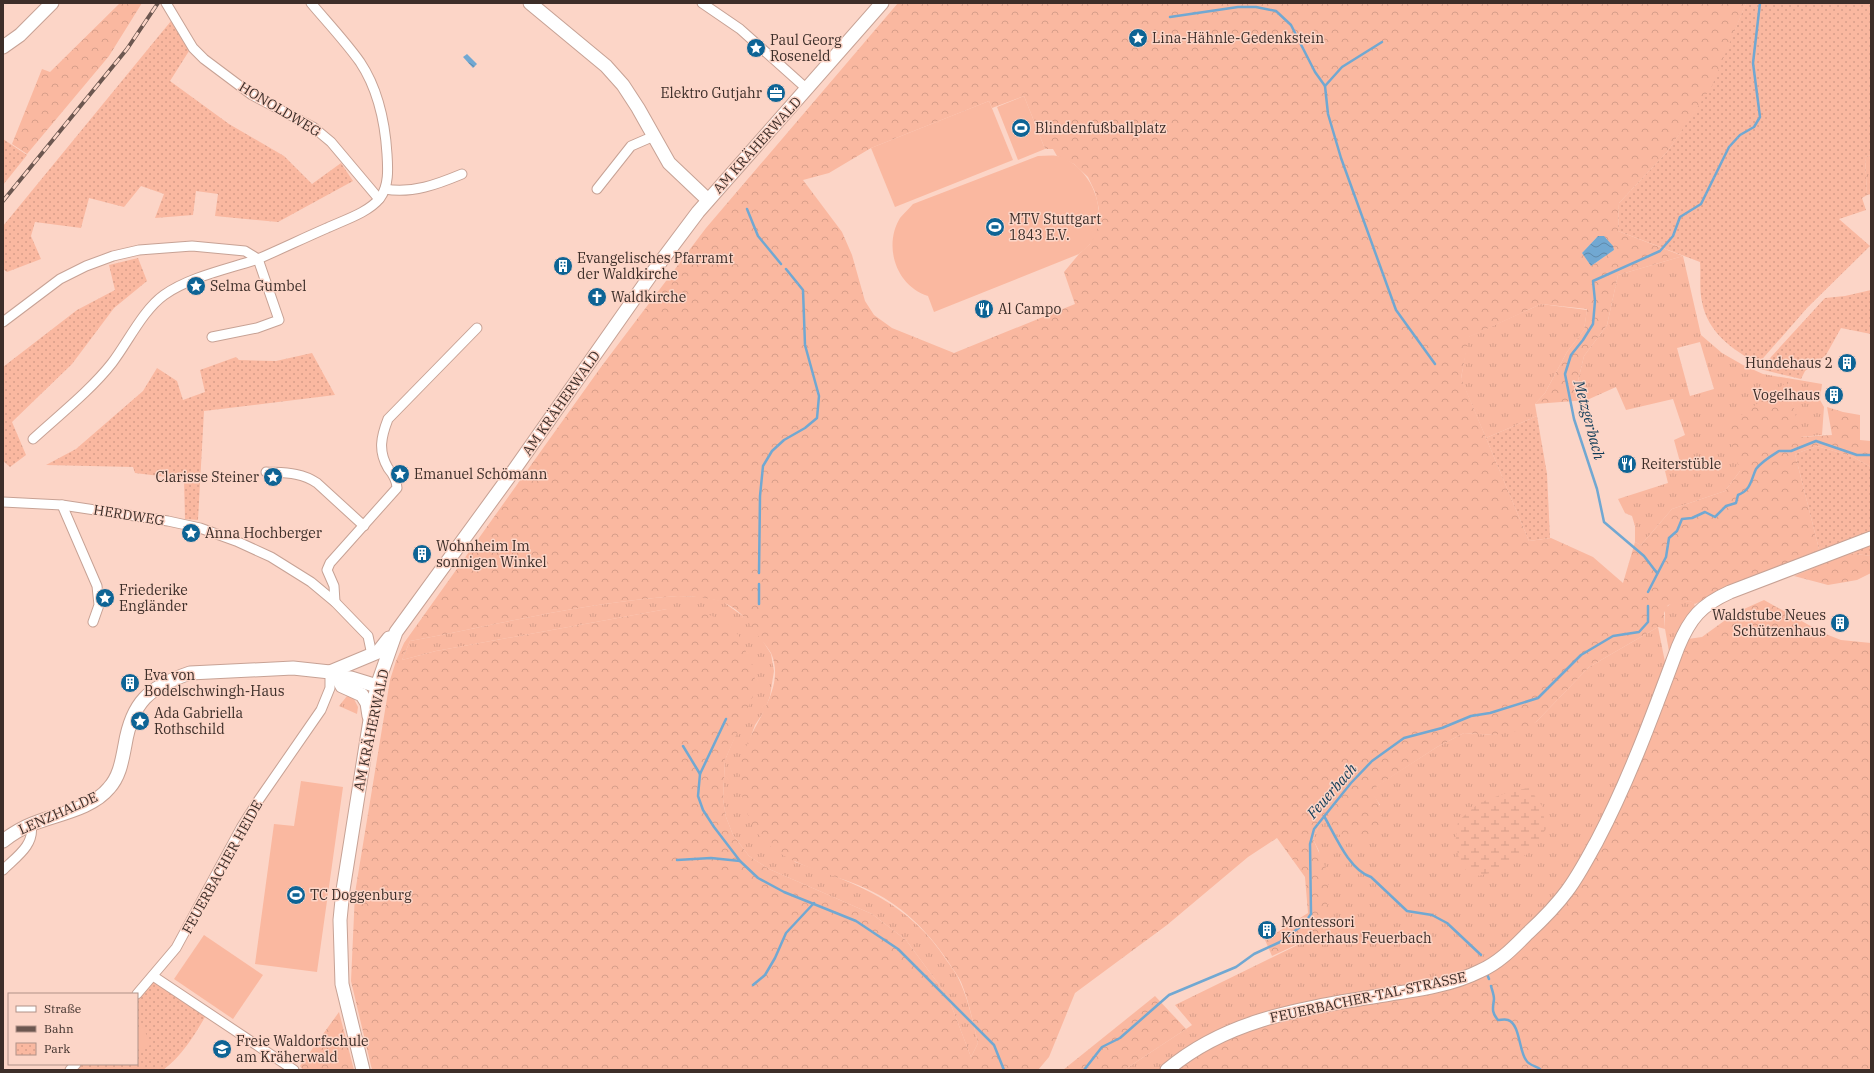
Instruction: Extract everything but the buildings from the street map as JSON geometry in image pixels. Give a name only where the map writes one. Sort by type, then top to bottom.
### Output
[{"type":"main road","points":[[3,47],[20,35],[52,3]]},
{"type":"main road","points":[[530,3],[606,66],[623,85],[669,163],[708,200]]},
{"type":"main road","name":"AM KRÄHERWALD","points":[[363,1070],[342,984],[340,920],[346,867],[370,720],[377,686],[395,634],[516,467],[653,272],[708,200],[882,3]]},
{"type":"main road","name":"FEUERBACHER-TAL-STRASSE","points":[[1167,1070],[1202,1044],[1221,1034],[1260,1020],[1322,1005],[1388,994],[1460,979],[1482,971],[1501,958],[1550,910],[1567,891],[1581,869],[1622,792],[1678,648],[1690,622],[1706,604],[1716,598],[1871,538]]},
{"type":"main road","name":"LENZHALDE","points":[[334,675],[382,650],[387,640],[395,634]]},
{"type":"main road","points":[[372,655],[381,659],[383,666]]},
{"type":"main road","name":"LENZHALDE","points":[[3,841],[31,825],[94,800],[109,788],[119,773],[128,725],[138,706],[158,687],[174,678],[190,672],[293,668],[351,678],[377,686]]},
{"type":"main road","points":[[334,675],[342,686],[362,695],[367,703],[370,720]]},
{"type":"street","name":"HONOLDWEG","points":[[166,3],[193,48],[204,59],[252,95],[313,127],[331,142],[379,199]]},
{"type":"street","points":[[32,439],[75,401],[111,364],[162,296],[183,284],[258,259],[348,218],[379,199],[385,189],[388,169],[385,132],[380,105],[372,85],[359,62],[311,3]]},
{"type":"street","points":[[702,3],[740,29],[807,89]]},
{"type":"street","points":[[597,189],[631,146],[654,136]]},
{"type":"street","points":[[385,189],[399,191],[436,185],[462,174]]},
{"type":"street","points":[[3,322],[60,279],[86,266],[120,255],[139,250],[192,246],[246,251],[258,259],[279,320],[257,328],[212,337]]},
{"type":"street","points":[[335,602],[334,586],[327,570],[330,563],[397,488],[397,482],[383,458],[381,451],[382,433],[388,419],[477,328]]},
{"type":"street","points":[[266,472],[297,474],[308,477],[317,483],[364,526]]},
{"type":"street","name":"HERDWEG","points":[[3,502],[62,505],[168,521],[214,533],[271,556],[311,582],[335,602],[368,636],[372,655]]},
{"type":"street","points":[[62,505],[97,586],[98,605],[93,622]]},
{"type":"street","name":"FEUERBACHER HEIDE","points":[[138,993],[176,948],[186,933],[227,852],[258,801],[321,710],[334,675]]},
{"type":"street","points":[[3,870],[28,844],[32,835],[31,825]]},
{"type":"street","points":[[153,976],[294,1070]]},
{"type":"green space","points":[[120,3],[142,3],[109,56],[27,154],[12,144],[42,69],[50,72]]},
{"type":"green space","points":[[898,3],[1746,3],[1713,86],[1667,152],[1619,203],[1618,231],[1683,256],[1618,275],[1607,325],[1584,356],[1578,381],[1587,400],[1535,404],[1545,393],[1567,352],[1584,330],[1587,309],[1541,304],[1469,337],[1461,378],[1529,541],[1551,538],[1593,557],[1623,583],[1635,542],[1641,545],[1672,509],[1725,491],[1740,471],[1726,426],[1790,380],[1788,385],[1801,437],[1832,435],[1827,407],[1860,415],[1860,440],[1871,441],[1871,467],[1851,456],[1817,446],[1795,454],[1820,553],[1735,584],[1695,604],[1690,601],[1668,605],[1664,613],[1665,629],[1658,627],[1589,667],[1536,722],[1522,730],[1494,735],[1464,733],[1437,747],[1371,790],[1379,804],[1382,816],[1379,827],[1368,840],[1336,834],[1322,819],[1313,839],[1328,873],[1328,893],[1324,932],[1272,956],[1265,940],[1308,913],[1305,877],[1277,838],[1248,857],[1167,925],[1075,993],[1049,1057],[1038,1070],[372,1070],[351,981],[355,893],[390,680],[396,661],[404,643],[601,367],[706,228]],"holes":[[[1024,96],[1045,149],[1053,149],[1057,156],[1074,164],[1088,177],[1095,192],[1099,209],[1090,244],[1079,254],[1064,272],[1075,304],[954,353],[892,328],[874,315],[865,301],[852,255],[842,232],[803,180],[829,173],[871,148],[989,101],[992,108]],[[1598,236],[1614,250],[1591,266],[1582,253]],[[678,596],[713,599],[723,602],[740,613],[768,648],[775,667],[771,695],[745,750],[740,771],[740,786],[751,822],[760,836],[771,847],[785,856],[800,864],[865,888],[902,910],[923,929],[941,951],[960,980],[964,989],[978,1043],[971,1057],[948,997],[906,940],[872,914],[769,869],[749,856],[733,835],[726,817],[723,799],[725,760],[754,694],[755,672],[739,636],[727,622],[697,610],[667,609],[436,651],[402,660],[410,641],[577,608]]]},
{"type":"green space","points":[[1746,3],[1871,3],[1871,155],[1865,157],[1867,195],[1862,198],[1866,210],[1839,219],[1870,246],[1807,308],[1758,364],[1730,346],[1722,339],[1710,323],[1705,313],[1701,297],[1700,262],[1618,231],[1619,203],[1667,152],[1712,86]]},
{"type":"green space","points":[[171,21],[189,51],[170,81],[229,124],[284,156],[312,184],[341,163],[353,181],[278,222],[215,216],[218,194],[196,191],[193,215],[155,218],[164,194],[141,186],[124,207],[89,198],[81,228],[35,222],[31,236],[41,259],[7,272],[3,269],[3,226]]},
{"type":"green space","name":"Blindenfußballplatz","points":[[1024,96],[1045,149],[1018,160],[997,107]]},
{"type":"green space","points":[[989,101],[1013,160],[895,207],[871,148]]},
{"type":"green space","points":[[3,139],[27,155],[3,185]]},
{"type":"green space","points":[[1871,155],[1871,194],[1867,195],[1865,157]]},
{"type":"green space","points":[[1038,156],[1057,156],[1069,161],[1080,169],[1088,180],[1094,192],[1098,206],[1099,219],[1096,232],[1090,244],[1079,254],[934,312],[928,296],[917,291],[908,284],[896,264],[893,252],[893,241],[895,229],[900,218],[913,204]]},
{"type":"green space","points":[[1683,256],[1701,335],[1722,353],[1763,374],[1822,384],[1820,400],[1824,407],[1822,435],[1800,437],[1788,385],[1790,380],[1740,471],[1725,491],[1672,509],[1641,545],[1635,542],[1635,526],[1632,516],[1625,513],[1618,499],[1668,483],[1665,471],[1680,462],[1674,440],[1685,435],[1673,399],[1626,410],[1616,387],[1587,400],[1578,381],[1584,356],[1607,325],[1618,275]],"holes":[[[1700,342],[1714,389],[1690,396],[1677,348]]]},
{"type":"green space","points":[[138,258],[147,281],[114,308],[72,364],[12,422],[26,455],[10,467],[3,461],[3,367],[77,310],[115,290],[109,265]]},
{"type":"green space","points":[[1871,290],[1871,334],[1841,328],[1826,355],[1805,371],[1801,379],[1760,369],[1825,298],[1845,296]]},
{"type":"green space","points":[[1541,304],[1587,310],[1584,330],[1567,352],[1545,393],[1535,404],[1537,416],[1486,438],[1461,379],[1468,337]]},
{"type":"green space","points":[[312,353],[335,395],[204,411],[198,520],[185,519],[184,479],[135,473],[133,467],[46,465],[76,449],[143,391],[157,368],[177,381],[183,400],[205,392],[200,370],[236,357],[239,360],[276,361]]},
{"type":"green space","points":[[1537,416],[1547,474],[1550,538],[1529,541],[1486,438]]},
{"type":"green space","points":[[1817,446],[1851,456],[1871,467],[1871,533],[1820,553],[1795,454]]},
{"type":"green space","points":[[1871,543],[1871,556],[1849,553]]},
{"type":"green space","points":[[1849,553],[1871,556],[1871,573],[1857,580],[1828,585],[1794,576]]},
{"type":"green space","points":[[678,596],[703,597],[722,601],[751,622],[771,654],[774,671],[770,696],[765,710],[755,725],[741,764],[795,862],[840,878],[881,898],[917,924],[933,941],[959,979],[966,997],[978,1043],[971,1057],[948,997],[906,940],[872,914],[769,869],[749,856],[733,835],[726,817],[723,799],[725,760],[738,729],[667,609],[436,651],[402,660],[410,641],[577,608]]},
{"type":"green space","points":[[1764,600],[1823,633],[1841,640],[1871,643],[1871,1070],[1178,1070],[1199,1053],[1243,1032],[1314,1012],[1473,981],[1569,892],[1688,639],[1702,637],[1735,613]]},
{"type":"green space","points":[[1690,601],[1694,603],[1695,607],[1670,657],[1665,629],[1665,608],[1672,603]]},
{"type":"green space","points":[[1658,627],[1666,667],[1626,770],[1595,835],[1563,890],[1530,926],[1490,960],[1469,972],[1242,1022],[1206,1036],[1193,1043],[1162,1070],[1124,1070],[1192,1025],[1175,1005],[1324,932],[1319,851],[1313,839],[1322,819],[1380,805],[1370,790],[1437,747],[1464,733],[1494,735],[1536,722],[1589,667]]},
{"type":"green space","points":[[347,696],[353,697],[358,707],[357,714],[339,706]]},
{"type":"green space","name":"TC Doggenburg","points":[[301,781],[343,787],[317,972],[255,964],[274,824],[294,826]]},
{"type":"green space","points":[[1529,788],[1542,806],[1546,829],[1529,853],[1500,871],[1477,876],[1463,868],[1455,845],[1458,821],[1479,803],[1511,791]]},
{"type":"green space","points":[[204,935],[263,975],[233,1019],[174,979]]},
{"type":"green space","points":[[153,978],[205,1017],[192,1039],[181,1053],[163,1070],[74,1070],[78,1065],[138,1065],[138,996]]},
{"type":"green space","points":[[1155,996],[1186,1029],[1124,1070],[1063,1070]]},
{"type":"green space","points":[[339,1012],[354,1070],[303,1070],[300,1066]]},
{"type":"green space","points":[[143,1027],[151,1045],[138,1050],[138,1029]]},
{"type":"water","points":[[467,54],[477,64],[473,68],[463,57]]},
{"type":"water","points":[[1598,236],[1604,236],[1613,246],[1614,250],[1591,266],[1582,253]]},
{"type":"waterway","name":"Metzgerbach","points":[[1657,573],[1644,556],[1604,522],[1597,489],[1574,419],[1565,374],[1571,355],[1593,324],[1595,301],[1593,281],[1660,251],[1673,236],[1680,217],[1701,204],[1729,147],[1740,135],[1754,127],[1760,117],[1753,63],[1760,3]]},
{"type":"waterway","points":[[1170,17],[1238,7],[1256,7],[1276,11],[1291,25],[1315,72],[1325,86],[1328,114],[1341,158],[1396,310],[1435,364]]},
{"type":"waterway","points":[[1325,86],[1342,67],[1382,42]]},
{"type":"waterway","points":[[747,209],[758,236],[781,264]]},
{"type":"waterway","points":[[759,573],[760,496],[763,466],[772,451],[784,440],[805,428],[817,418],[819,396],[805,345],[803,290],[786,269]]},
{"type":"waterway","points":[[1648,592],[1666,557],[1669,538],[1677,531],[1682,519],[1692,518],[1705,512],[1715,517],[1726,506],[1736,503],[1738,495],[1746,490],[1752,481],[1758,466],[1779,451],[1791,451],[1816,441],[1857,455],[1871,455]]},
{"type":"waterway","points":[[759,584],[759,604]]},
{"type":"waterway","name":"Feuerbach","points":[[1084,1070],[1102,1047],[1120,1038],[1169,995],[1236,967],[1254,954],[1280,942],[1304,924],[1311,914],[1310,844],[1314,829],[1351,783],[1372,761],[1404,738],[1442,728],[1471,716],[1490,713],[1538,698],[1581,655],[1613,636],[1639,632],[1648,622],[1648,606]]},
{"type":"waterway","points":[[726,719],[700,774],[698,796],[703,810],[740,861],[758,878],[784,892],[856,921],[898,949],[994,1045],[1004,1070]]},
{"type":"waterway","points":[[683,746],[700,774]]},
{"type":"waterway","points":[[1324,816],[1343,851],[1356,867],[1371,877],[1407,911],[1432,915],[1447,923],[1481,955]]},
{"type":"waterway","points":[[677,860],[711,858],[740,861]]},
{"type":"waterway","points":[[753,985],[765,975],[775,958],[786,933],[814,903]]},
{"type":"waterway","points":[[1487,974],[1489,979]]},
{"type":"waterway","points":[[1491,986],[1494,997],[1494,1015],[1498,1020],[1508,1020],[1512,1022],[1517,1032],[1526,1060],[1529,1064],[1538,1067],[1541,1070]]},
{"type":"railway","points":[[3,201],[127,49],[158,3]]},
{"type":"place","name":"Lina-Hähnle-Gedenkstein","points":[[1138,38]]},
{"type":"place","name":"Paul Georg Roseneld","points":[[756,48]]},
{"type":"place","name":"Elektro Gutjahr","points":[[776,93]]},
{"type":"place","name":"Blindenfußballplatz","points":[[1021,128]]},
{"type":"place","name":"MTV Stuttgart 1843 E.V.","points":[[995,227]]},
{"type":"place","name":"Evangelisches Pfarramt der Waldkirche","points":[[563,266]]},
{"type":"place","name":"Selma Gumbel","points":[[196,286]]},
{"type":"place","name":"Waldkirche","points":[[597,297]]},
{"type":"place","name":"Al Campo","points":[[984,309]]},
{"type":"place","name":"Hundehaus 2","points":[[1847,363]]},
{"type":"place","name":"Vogelhaus","points":[[1834,395]]},
{"type":"place","name":"Reiterstüble","points":[[1627,464]]},
{"type":"place","name":"Emanuel Schömann","points":[[400,474]]},
{"type":"place","name":"Clarisse Steiner","points":[[273,477]]},
{"type":"place","name":"Anna Hochberger","points":[[191,533]]},
{"type":"place","name":"Wohnheim Im sonnigen Winkel","points":[[422,554]]},
{"type":"place","name":"Friederike Engländer","points":[[105,598]]},
{"type":"place","name":"Waldstube Neues Schützenhaus","points":[[1840,623]]},
{"type":"place","name":"Eva von Bodelschwingh-Haus","points":[[130,683]]},
{"type":"place","name":"Ada Gabriella Rothschild","points":[[140,721]]},
{"type":"place","name":"TC Doggenburg","points":[[296,895]]},
{"type":"place","name":"Montessori Kinderhaus Feuerbach","points":[[1267,930]]},
{"type":"place","name":"Freie Waldorfschule am Kräherwald","points":[[222,1049]]}]
